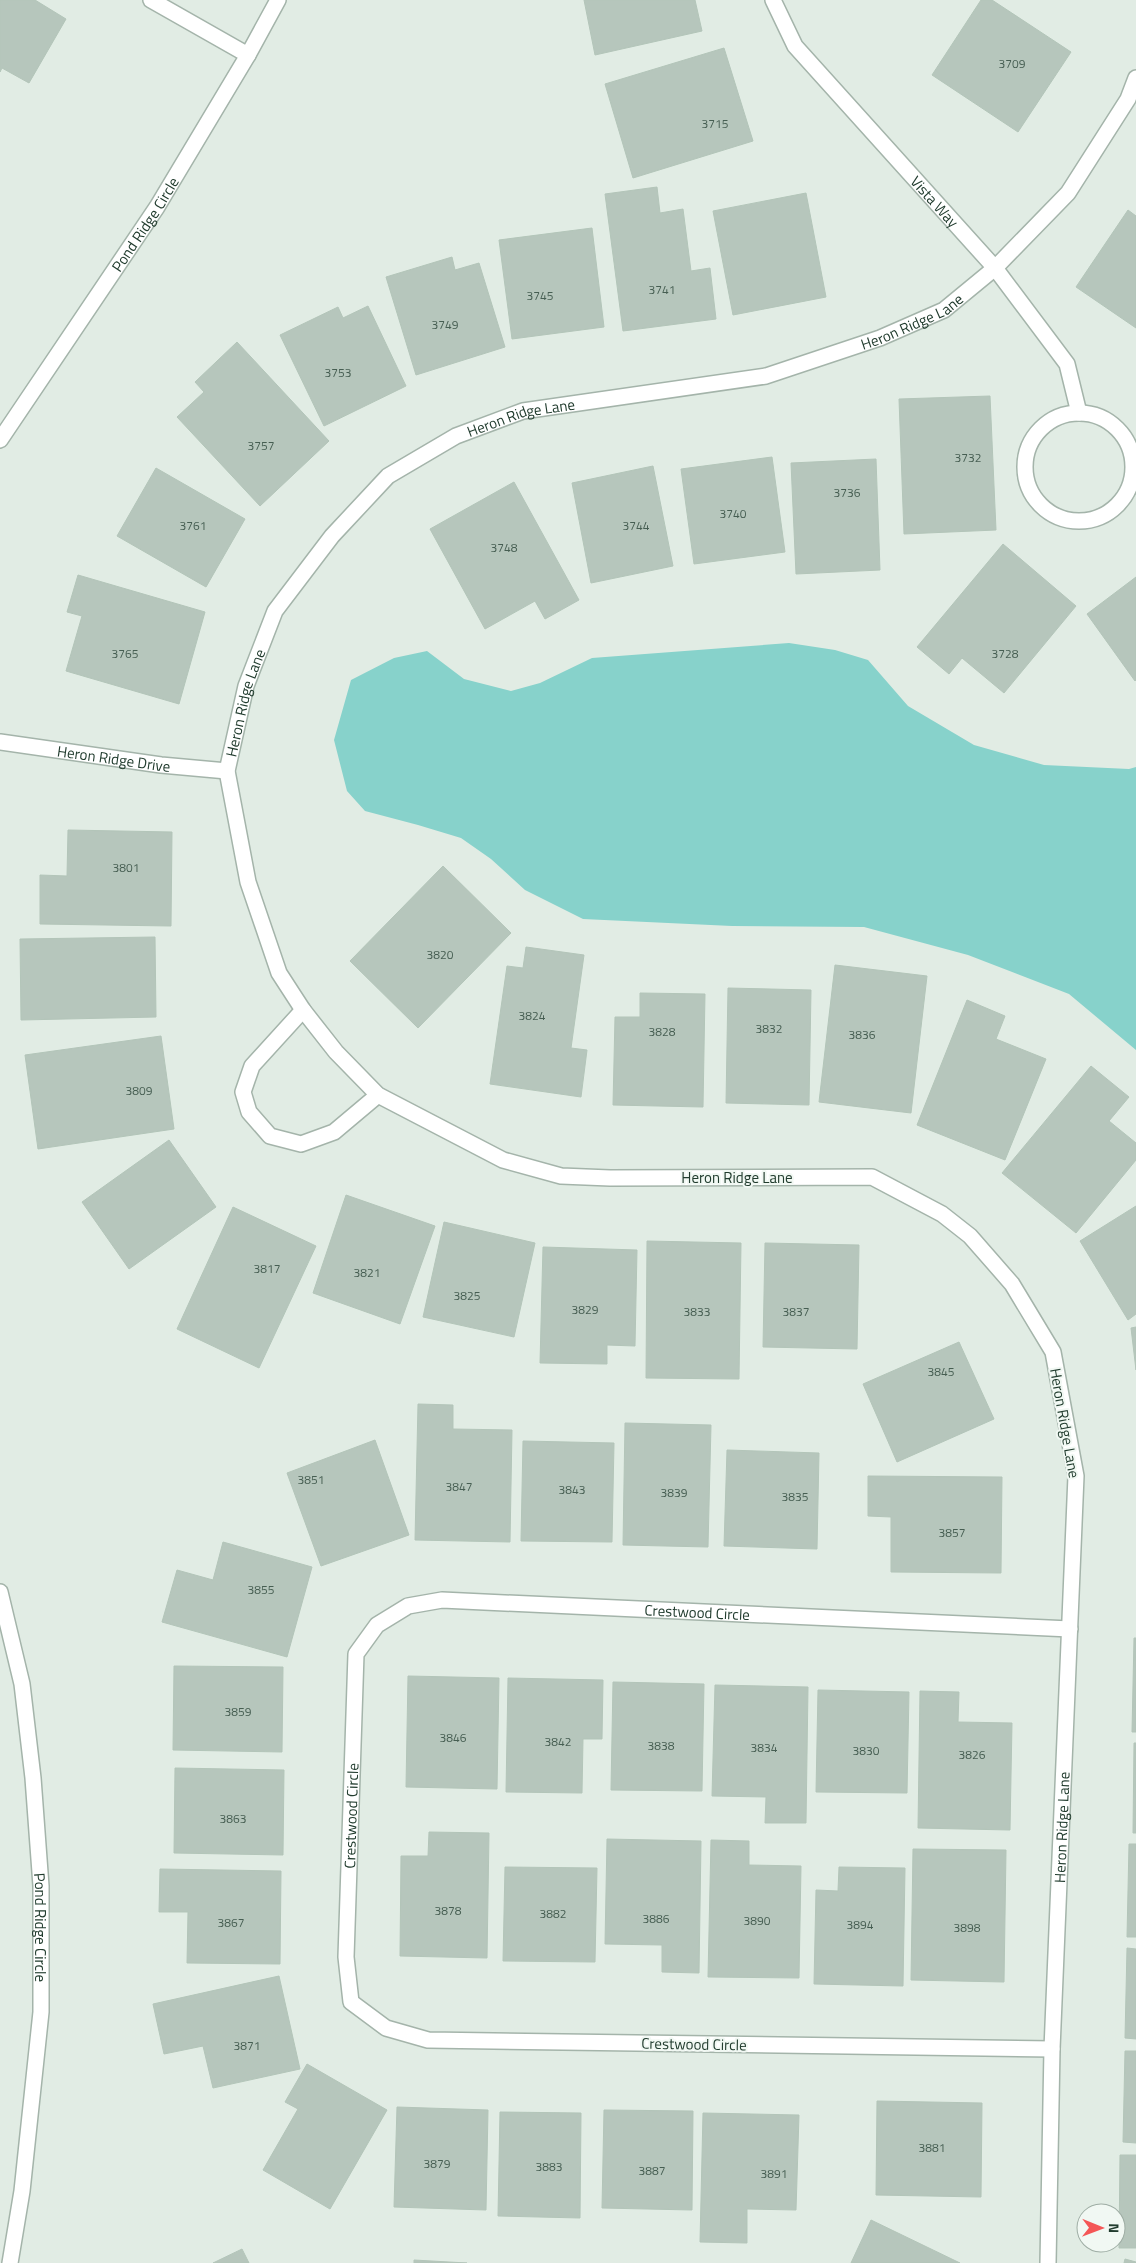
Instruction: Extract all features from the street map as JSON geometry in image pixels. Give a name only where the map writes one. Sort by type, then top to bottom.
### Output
[{"type":"street","points":[[151,0],[248,55]]},
{"type":"street","name":"Pond Ridge Circle","points":[[0,440],[158,208],[278,0]]},
{"type":"street","name":"Vista Way","points":[[773,0],[795,46],[995,268],[1067,364],[1079,413]]},
{"type":"street","name":"Heron Ridge Lane","points":[[1048,2263],[1052,2048],[1076,1476],[1052,1352],[1012,1284],[970,1236],[942,1214],[872,1177],[610,1178],[562,1176],[503,1160],[378,1094],[336,1052],[303,1010],[279,973],[265,938],[248,882],[227,771],[246,686],[275,611],[332,536],[388,476],[456,436],[523,411],[766,376],[880,338],[944,310],[995,268],[1068,193],[1128,99],[1136,78]]},
{"type":"street","points":[[1079,413],[1099,417],[1117,428],[1129,446],[1133,466],[1130,488],[1118,505],[1100,517],[1080,521],[1059,518],[1042,506],[1029,489],[1025,468],[1029,447],[1041,429],[1058,417],[1079,413]]},
{"type":"street","name":"Heron Ridge Drive","points":[[0,742],[161,766],[227,771]]},
{"type":"street","points":[[303,1010],[252,1066],[243,1092],[249,1112],[270,1136],[302,1144],[334,1132],[378,1094]]},
{"type":"street","name":"Pond Ridge Circle","points":[[0,1592],[22,1684],[33,1778],[41,1886],[41,2012],[22,2191],[10,2263]]},
{"type":"street","name":"Crestwood Circle","points":[[1052,2048],[428,2040],[386,2028],[351,2002],[346,1957],[356,1654],[377,1625],[408,1606],[442,1600],[1070,1630]]},
{"type":"water","points":[[789,643],[835,650],[868,660],[908,706],[974,745],[1044,765],[1129,769],[1136,767],[1136,1050],[1069,994],[968,955],[864,927],[732,926],[583,919],[525,890],[491,859],[461,838],[365,811],[347,791],[334,740],[351,680],[394,658],[427,651],[464,679],[511,691],[540,683],[592,658]]},
{"type":"building","points":[[0,0],[35,0],[66,19],[29,83],[2,68],[0,72]]},
{"type":"building","points":[[584,0],[695,0],[702,31],[595,55]]},
{"type":"building","points":[[981,0],[992,0],[1071,52],[1018,132],[932,75]]},
{"type":"building","points":[[724,48],[753,141],[633,178],[605,84]]},
{"type":"building","points":[[657,187],[660,213],[683,209],[691,271],[710,268],[716,319],[623,331],[605,194]]},
{"type":"building","points":[[806,193],[826,297],[733,315],[713,211]]},
{"type":"building","points":[[1128,210],[1136,216],[1136,328],[1076,287]]},
{"type":"building","points":[[592,228],[604,327],[512,339],[499,240]]},
{"type":"building","points":[[452,257],[455,270],[479,263],[505,347],[416,375],[386,277]]},
{"type":"building","points":[[368,306],[406,386],[324,426],[280,335],[338,307],[343,318]]},
{"type":"building","points":[[237,342],[329,441],[260,506],[177,417],[204,392],[195,382]]},
{"type":"building","points":[[990,396],[996,530],[904,534],[899,399]]},
{"type":"building","points":[[772,457],[785,552],[694,564],[681,469]]},
{"type":"building","points":[[876,459],[880,570],[796,574],[791,463]]},
{"type":"building","points":[[653,466],[673,566],[591,583],[572,483]]},
{"type":"building","points":[[156,468],[245,519],[206,587],[117,536]]},
{"type":"building","points":[[514,482],[579,600],[545,619],[535,601],[485,629],[430,529]]},
{"type":"building","points":[[1003,544],[1076,606],[1004,693],[962,658],[949,674],[917,647]]},
{"type":"building","points":[[78,575],[205,612],[179,704],[66,671],[82,616],[67,612]]},
{"type":"building","points":[[1136,577],[1136,680],[1135,681],[1087,614]]},
{"type":"building","points":[[68,830],[172,832],[171,926],[40,924],[40,875],[67,876]]},
{"type":"building","points":[[443,866],[511,933],[418,1028],[350,961]]},
{"type":"building","points":[[155,937],[156,1017],[21,1020],[20,939]]},
{"type":"building","points":[[526,947],[584,955],[571,1048],[587,1050],[581,1097],[490,1084],[507,966],[523,968]]},
{"type":"building","points":[[835,965],[927,976],[911,1113],[819,1102]]},
{"type":"building","points":[[728,988],[811,990],[809,1105],[726,1103]]},
{"type":"building","points":[[640,993],[705,994],[703,1107],[613,1105],[615,1017],[640,1017]]},
{"type":"building","points":[[967,1000],[1005,1016],[996,1039],[1046,1059],[1005,1160],[917,1125]]},
{"type":"building","points":[[161,1036],[174,1129],[38,1149],[25,1055]]},
{"type":"building","points":[[1091,1066],[1129,1097],[1109,1121],[1136,1143],[1136,1160],[1076,1233],[1002,1173]]},
{"type":"building","points":[[169,1140],[216,1207],[129,1269],[82,1202]]},
{"type":"building","points":[[346,1195],[435,1226],[400,1324],[313,1293]]},
{"type":"building","points":[[1136,1206],[1136,1314],[1128,1320],[1080,1241]]},
{"type":"building","points":[[233,1207],[316,1246],[259,1368],[177,1329]]},
{"type":"building","points":[[444,1222],[535,1243],[514,1337],[423,1317]]},
{"type":"building","points":[[647,1241],[741,1243],[739,1379],[646,1378]]},
{"type":"building","points":[[765,1243],[859,1245],[857,1349],[763,1347]]},
{"type":"building","points":[[543,1247],[637,1250],[635,1346],[607,1345],[607,1364],[540,1363]]},
{"type":"building","points":[[1136,1327],[1136,1370],[1131,1328]]},
{"type":"building","points":[[959,1342],[994,1419],[897,1462],[863,1384]]},
{"type":"building","points":[[418,1404],[453,1405],[453,1429],[512,1430],[510,1542],[415,1540]]},
{"type":"building","points":[[625,1423],[711,1425],[708,1547],[623,1545]]},
{"type":"building","points":[[375,1440],[409,1535],[321,1566],[287,1473]]},
{"type":"building","points":[[523,1441],[614,1443],[612,1542],[521,1541]]},
{"type":"building","points":[[727,1450],[819,1453],[817,1549],[724,1546]]},
{"type":"building","points":[[868,1476],[1002,1477],[1001,1573],[891,1572],[891,1517],[868,1516]]},
{"type":"building","points":[[223,1542],[312,1567],[287,1657],[162,1622],[177,1570],[213,1580]]},
{"type":"building","points":[[1134,1638],[1136,1638],[1136,1732],[1132,1732]]},
{"type":"building","points":[[174,1666],[283,1667],[282,1752],[173,1750]]},
{"type":"building","points":[[408,1676],[499,1678],[497,1789],[406,1787]]},
{"type":"building","points":[[508,1678],[603,1680],[602,1739],[583,1739],[582,1793],[506,1792]]},
{"type":"building","points":[[613,1682],[704,1684],[702,1791],[611,1790]]},
{"type":"building","points":[[715,1685],[808,1687],[806,1823],[765,1823],[766,1797],[712,1796]]},
{"type":"building","points":[[818,1690],[909,1692],[907,1793],[816,1792]]},
{"type":"building","points":[[920,1691],[959,1692],[958,1722],[1012,1723],[1010,1830],[918,1828]]},
{"type":"building","points":[[1134,1743],[1136,1743],[1136,1833],[1133,1833]]},
{"type":"building","points":[[175,1768],[284,1770],[283,1855],[174,1853]]},
{"type":"building","points":[[429,1832],[489,1833],[487,1958],[400,1956],[401,1856],[428,1856]]},
{"type":"building","points":[[607,1839],[701,1841],[699,1973],[662,1972],[662,1945],[605,1944]]},
{"type":"building","points":[[711,1840],[749,1841],[749,1865],[801,1866],[799,1978],[708,1977]]},
{"type":"building","points":[[1129,1844],[1136,1844],[1136,1937],[1127,1937]]},
{"type":"building","points":[[913,1849],[1006,1850],[1004,1982],[911,1980]]},
{"type":"building","points":[[505,1867],[597,1868],[595,1962],[503,1961]]},
{"type":"building","points":[[839,1867],[905,1868],[903,1986],[814,1984],[816,1890],[838,1891]]},
{"type":"building","points":[[160,1869],[281,1871],[280,1964],[187,1963],[188,1912],[159,1912]]},
{"type":"building","points":[[1127,1948],[1136,1949],[1136,2039],[1125,2038]]},
{"type":"building","points":[[279,1976],[300,2069],[213,2088],[203,2046],[164,2054],[153,2004]]},
{"type":"building","points":[[1125,2051],[1136,2051],[1136,2143],[1123,2142]]},
{"type":"building","points":[[307,2064],[387,2110],[330,2209],[263,2170],[298,2109],[285,2102]]},
{"type":"building","points":[[877,2101],[982,2103],[981,2197],[876,2195]]},
{"type":"building","points":[[397,2107],[488,2110],[486,2210],[394,2207]]},
{"type":"building","points":[[604,2110],[693,2111],[692,2210],[602,2208]]},
{"type":"building","points":[[500,2112],[581,2113],[580,2218],[498,2216]]},
{"type":"building","points":[[703,2113],[799,2115],[796,2210],[747,2209],[747,2243],[700,2242]]},
{"type":"building","points":[[1120,2155],[1136,2155],[1136,2248],[1126,2248],[1126,2203],[1119,2203]]},
{"type":"building","points":[[871,2220],[960,2263],[851,2263]]},
{"type":"building","points":[[242,2249],[249,2263],[213,2263]]},
{"type":"building","points":[[1125,2259],[1136,2262],[1136,2263],[1124,2263]]},
{"type":"building","points":[[414,2260],[467,2263],[414,2263]]}]
